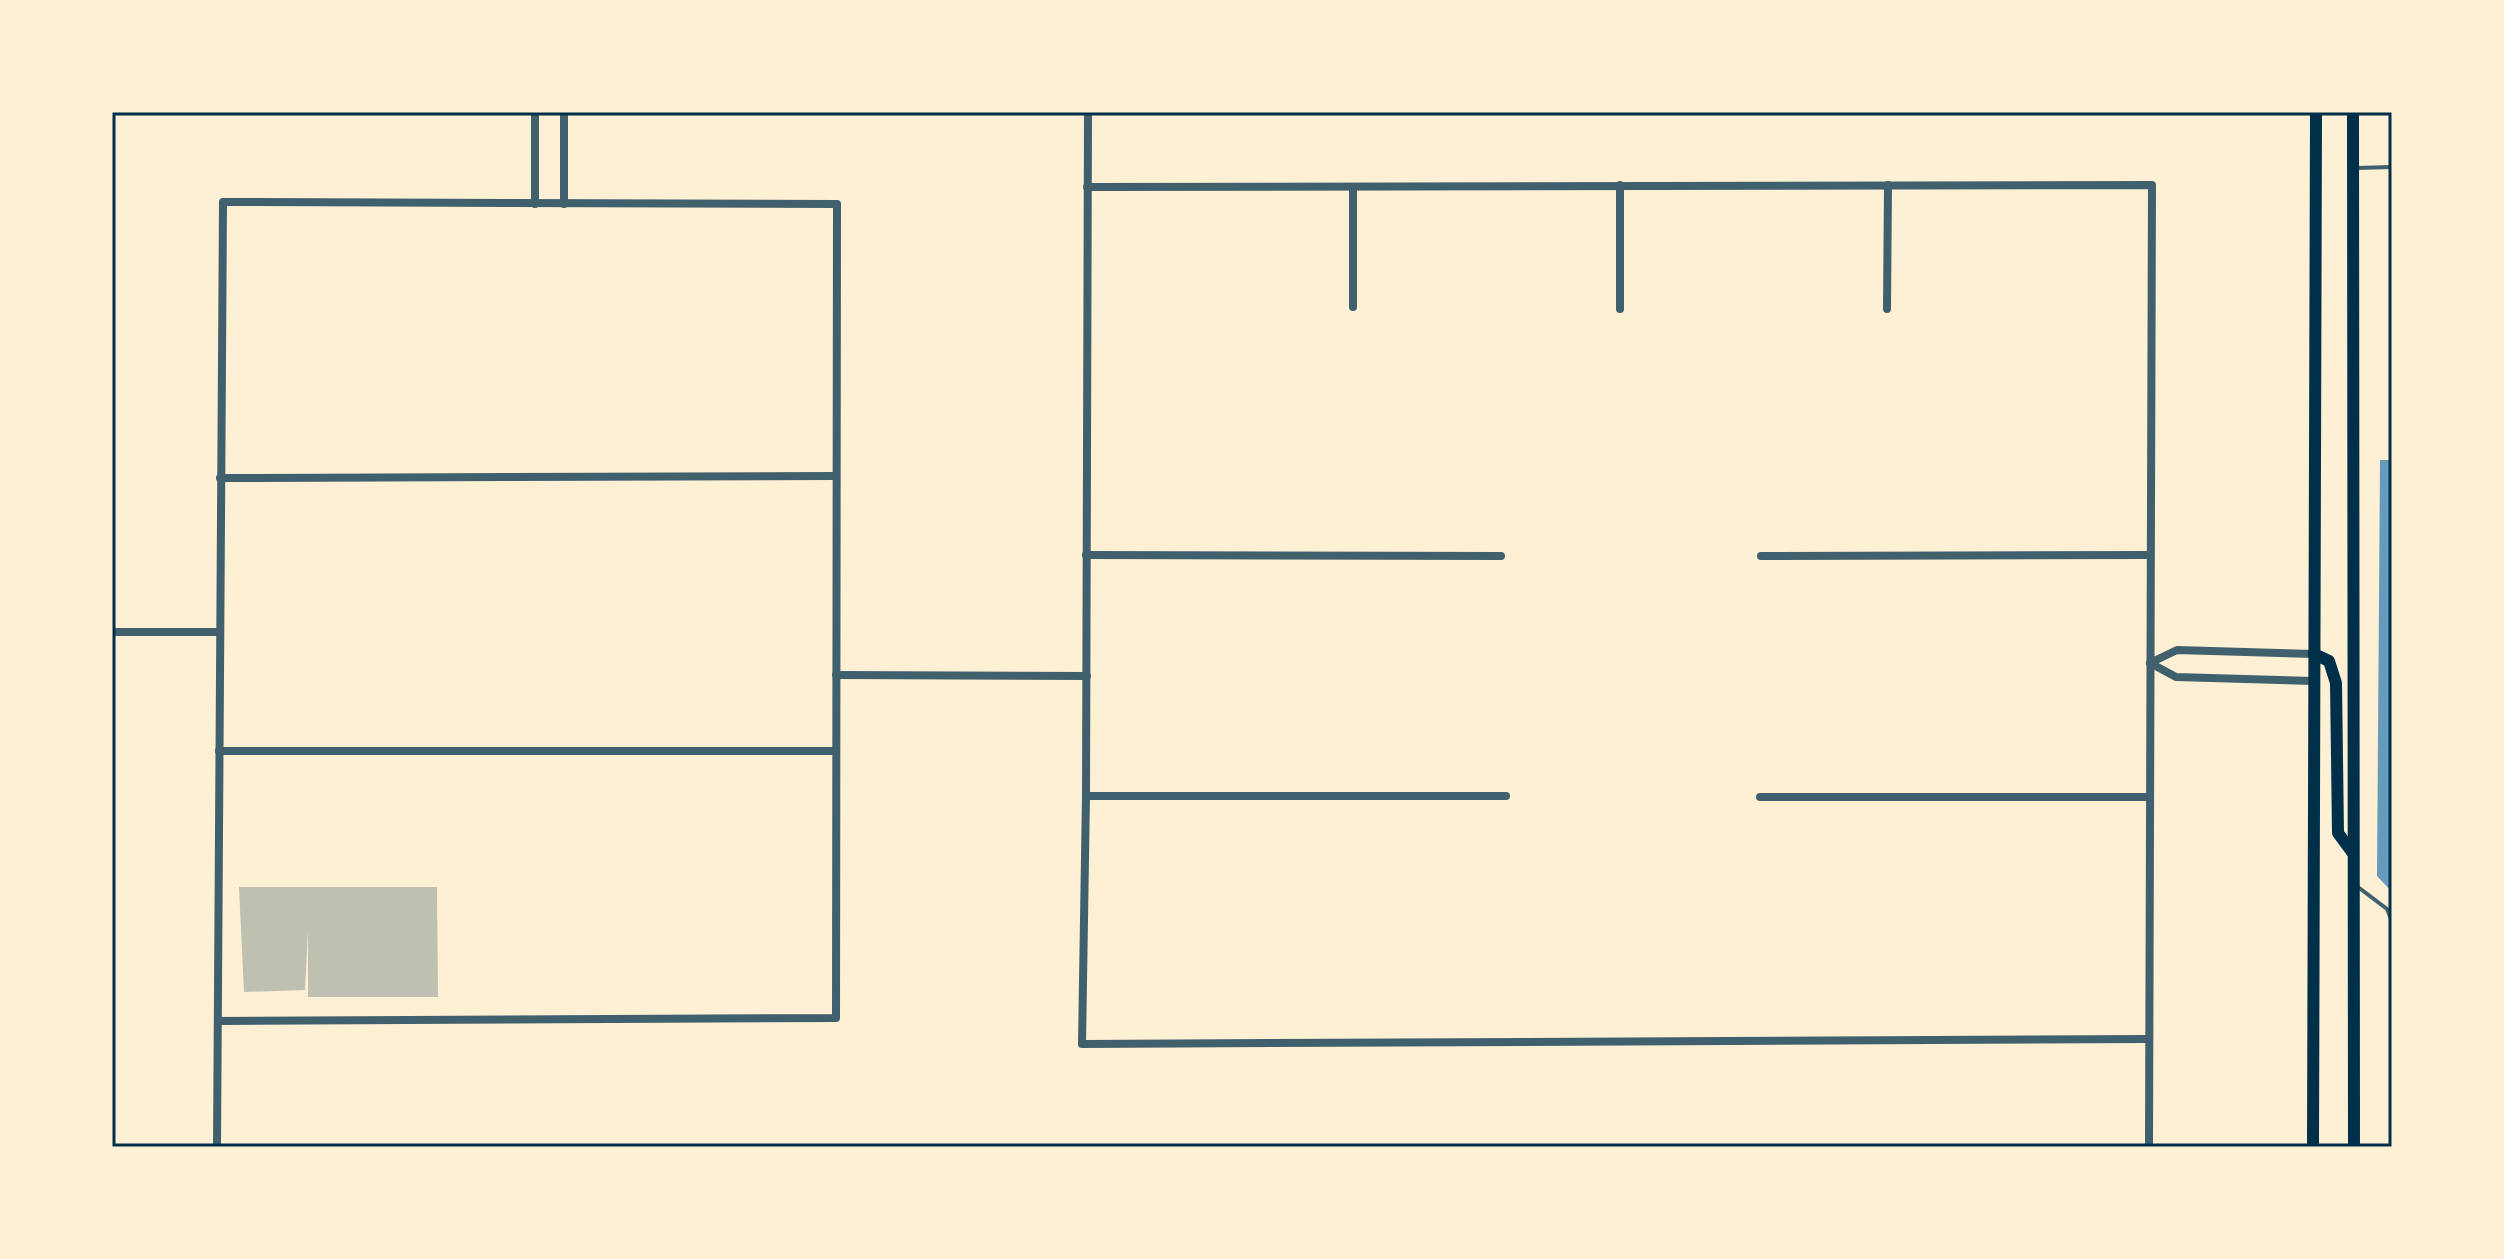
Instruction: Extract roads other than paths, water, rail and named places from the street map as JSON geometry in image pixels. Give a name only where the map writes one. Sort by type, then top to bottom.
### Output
[{"type":"main road","points":[[2313,1147],[2316,112]]},
{"type":"main road","points":[[2353,112],[2356,392],[2352,852],[2354,1147]]},
{"type":"main road","points":[[2314,654],[2329,661],[2336,683],[2338,833],[2352,852]]},
{"type":"street","points":[[535,112],[535,204]]},
{"type":"street","points":[[564,112],[564,204]]},
{"type":"street","points":[[1088,112],[1087,676],[1082,1044],[2149,1039]]},
{"type":"street","points":[[1620,185],[1620,309]]},
{"type":"street","points":[[1887,309],[1888,185]]},
{"type":"street","points":[[1087,187],[2152,185],[2149,1147]]},
{"type":"street","points":[[1353,187],[1353,307]]},
{"type":"street","points":[[217,1147],[223,202],[837,204],[836,1018],[218,1021]]},
{"type":"street","points":[[220,478],[836,476]]},
{"type":"street","points":[[1086,555],[1501,556]]},
{"type":"street","points":[[1761,556],[2150,555]]},
{"type":"street","points":[[112,632],[218,632]]},
{"type":"street","points":[[2150,663],[2177,650],[2314,654]]},
{"type":"street","points":[[2150,663],[2176,677],[2314,681]]},
{"type":"street","points":[[836,675],[1087,676]]},
{"type":"street","points":[[219,751],[836,751]]},
{"type":"street","points":[[1086,796],[1506,796]]},
{"type":"street","points":[[1760,797],[2149,797]]},
{"type":"lane","points":[[2353,168],[2392,167]]},
{"type":"lane","points":[[2352,882],[2387,909],[2392,921]]},
{"type":"water","points":[[2380,460],[2392,460],[2392,892],[2377,876]]}]
